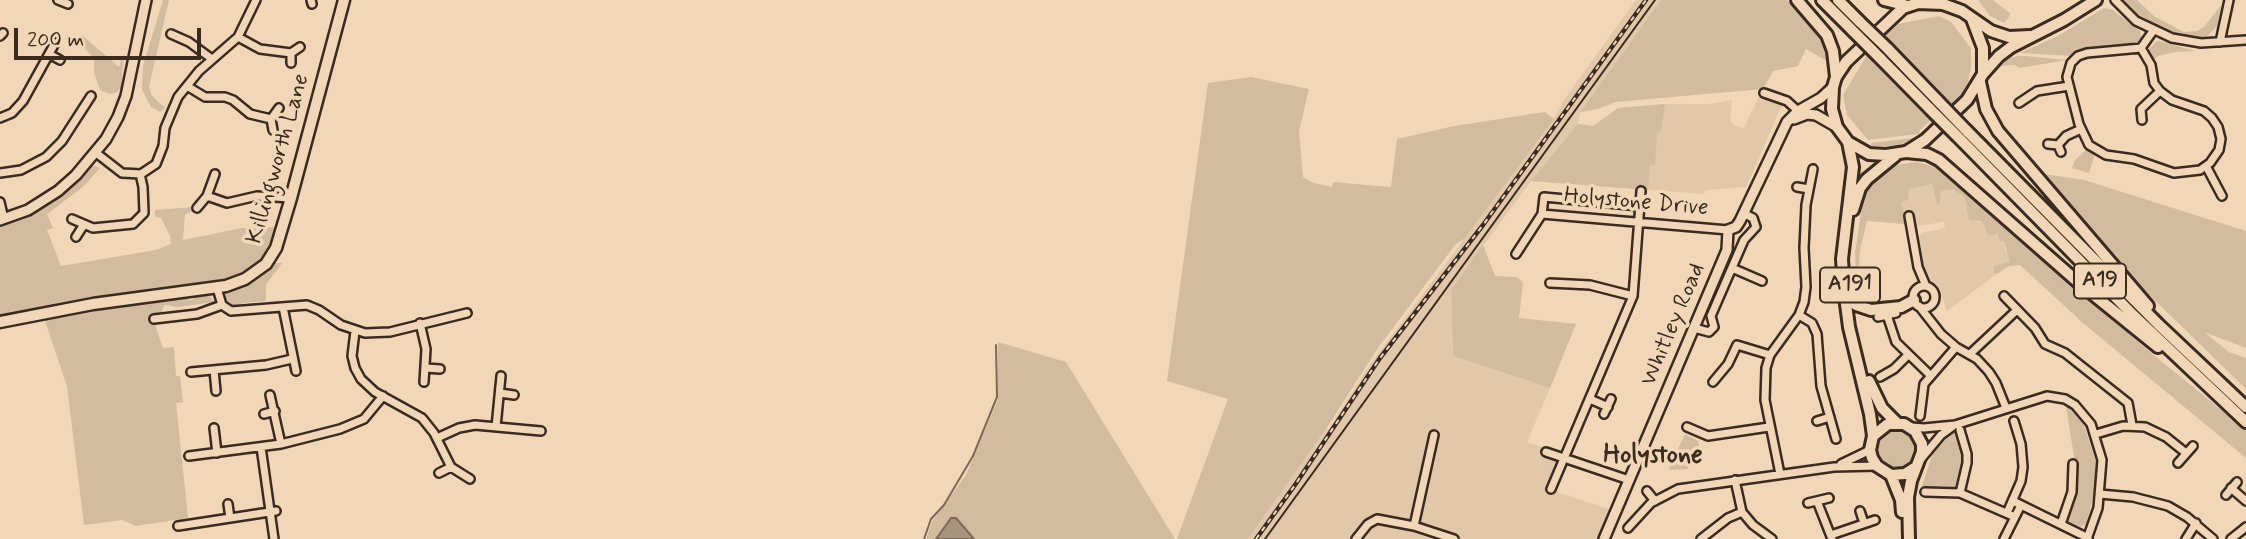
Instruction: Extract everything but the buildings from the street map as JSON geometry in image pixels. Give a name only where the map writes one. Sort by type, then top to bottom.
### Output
[{"type":"main road","name":"Killingworth Lane","points":[[0,322],[93,304],[217,288],[246,279],[266,264],[276,248],[291,198],[344,0]]},
{"type":"main road","points":[[1797,0],[1821,27],[1830,43],[1834,82],[1832,104],[1838,127],[1848,142],[1869,154],[1927,154],[1939,160],[2079,284],[2188,369]]},
{"type":"main road","name":"A19","points":[[1822,0],[1857,26]]},
{"type":"main road","name":"A19","points":[[1838,0],[1857,26],[1963,134],[2246,407]]},
{"type":"main road","points":[[1884,0],[1947,5],[2001,35],[2030,36]]},
{"type":"main road","points":[[1963,0],[1983,48],[1981,78],[1986,109],[1998,131],[2139,294],[2158,324]]},
{"type":"main road","points":[[1902,153],[1929,136],[1967,100],[1999,56],[2096,0]]},
{"type":"main road","points":[[1834,82],[1846,62],[1880,28],[1897,12],[1916,3]]},
{"type":"main road","name":"A19","points":[[1963,134],[2188,369],[2246,422]]},
{"type":"main road","name":"A191","points":[[1848,142],[1853,162],[1853,177],[1846,213],[1842,260],[1844,289],[1849,327],[1873,436],[1870,450]]},
{"type":"main road","name":"A191","points":[[1897,423],[1882,408],[1871,386],[1855,326],[1848,264],[1856,199],[1867,179],[1902,153]]},
{"type":"main road","points":[[1852,301],[1871,310],[1901,307],[1917,299]]},
{"type":"main road","points":[[1873,436],[1880,429],[1897,423],[1910,427],[1919,436],[1922,444],[1908,497],[1907,539]]},
{"type":"main road","points":[[1870,450],[1877,466],[1891,475],[1901,500],[1907,539]]},
{"type":"main road","points":[[1891,475],[1905,474],[1918,463]]},
{"type":"street","points":[[58,0],[68,4]]},
{"type":"street","points":[[0,202],[2,219],[28,210],[58,191],[95,152],[118,117],[126,96],[146,0]]},
{"type":"street","points":[[2115,0],[2130,16],[2153,31],[2182,41],[2246,40]]},
{"type":"street","points":[[2220,42],[2229,0]]},
{"type":"street","points":[[95,152],[122,173],[139,174],[156,164],[163,146],[161,127],[174,104],[212,59],[238,37],[254,1]]},
{"type":"street","points":[[180,37],[185,28]]},
{"type":"street","points":[[2141,48],[2151,65],[2154,83],[2160,91],[2172,100],[2204,111],[2215,122],[2220,133],[2220,144],[2214,158],[2194,172],[2174,173],[2134,159],[2106,155],[2089,145],[2081,129],[2067,72],[2071,63],[2078,56],[2087,53],[2141,48],[2153,31]]},
{"type":"street","points":[[171,34],[180,37],[212,59]]},
{"type":"street","points":[[238,37],[260,49],[291,53],[300,47]]},
{"type":"street","points":[[0,118],[12,113],[23,101],[55,43]]},
{"type":"street","points":[[291,53],[291,63]]},
{"type":"street","points":[[49,54],[60,60]]},
{"type":"street","name":"Whitley Road","points":[[1604,539],[1727,250],[1728,230],[1736,227],[1787,122],[1798,111],[1819,100],[1834,82]]},
{"type":"street","points":[[187,86],[205,97],[225,97],[233,100],[250,114],[271,119]]},
{"type":"street","points":[[2019,103],[2037,91],[2070,86]]},
{"type":"street","points":[[2141,109],[2160,91]]},
{"type":"street","points":[[1764,93],[1787,101],[1798,111]]},
{"type":"street","points":[[0,173],[33,166],[46,157],[62,141],[91,96]]},
{"type":"street","points":[[76,105],[83,110]]},
{"type":"street","points":[[2130,105],[2141,109]]},
{"type":"street","points":[[273,130],[271,119],[279,108]]},
{"type":"street","points":[[2141,109],[2142,120]]},
{"type":"street","points":[[1781,133],[1792,120],[1807,114],[1816,115],[1838,127]]},
{"type":"street","points":[[2048,144],[2060,148],[2066,136],[2081,129]]},
{"type":"street","points":[[2206,166],[2214,188],[2222,196]]},
{"type":"street","points":[[1780,474],[1765,400],[1766,368],[1770,355],[1799,315],[1806,287],[1805,205],[1813,169]]},
{"type":"street","points":[[139,174],[143,187],[144,213]]},
{"type":"street","points":[[197,208],[207,196],[215,174]]},
{"type":"street","points":[[1797,187],[1809,189]]},
{"type":"street","points":[[1551,489],[1633,296],[1641,191]]},
{"type":"street","points":[[207,196],[227,203],[257,195],[291,198]]},
{"type":"street","name":"Holystone Drive","points":[[1515,256],[1542,214],[1544,197],[1640,205]]},
{"type":"street","points":[[72,219],[83,226],[106,228],[132,224],[144,213],[154,213]]},
{"type":"street","points":[[1694,328],[1709,332],[1714,327],[1711,316],[1744,240],[1756,227],[1755,220],[1743,213]]},
{"type":"street","name":"Holystone Drive","points":[[1542,214],[1728,230]]},
{"type":"street","points":[[1909,216],[1918,267],[1917,299],[1934,324],[1956,347],[1970,354],[1983,366],[1996,383],[2006,408]]},
{"type":"street","points":[[76,237],[83,226]]},
{"type":"street","points":[[1918,267],[1926,286],[1934,291],[1934,324]]},
{"type":"street","points":[[1732,268],[1762,281]]},
{"type":"street","points":[[1550,283],[1590,285],[1633,296]]},
{"type":"street","points":[[1917,299],[1926,286]]},
{"type":"street","points":[[217,288],[222,306],[231,311],[312,306],[355,331],[382,333],[467,313]]},
{"type":"street","points":[[2004,296],[2035,328],[2045,344],[2065,352],[2128,403],[2132,425]]},
{"type":"street","points":[[1917,299],[1929,306],[1934,302]]},
{"type":"street","points":[[154,319],[197,314],[222,306]]},
{"type":"street","points":[[166,307],[167,318]]},
{"type":"street","points":[[283,307],[296,371]]},
{"type":"street","points":[[1970,354],[2017,310]]},
{"type":"street","points":[[1896,313],[1882,316],[1896,342],[1930,375]]},
{"type":"street","points":[[1799,315],[1812,323],[1817,334],[1821,386],[1836,439]]},
{"type":"street","points":[[420,323],[425,340],[424,382]]},
{"type":"street","points":[[355,331],[351,351],[355,368],[367,386],[422,418],[437,438],[451,467],[470,479]]},
{"type":"street","points":[[1713,382],[1728,364],[1737,345],[1770,355]]},
{"type":"street","points":[[1920,416],[1922,389],[1930,375],[1956,347]]},
{"type":"street","points":[[1880,377],[1894,369],[1908,355]]},
{"type":"street","points":[[191,372],[266,365],[292,359]]},
{"type":"street","points":[[426,368],[440,369]]},
{"type":"street","points":[[214,370],[216,391]]},
{"type":"street","points":[[496,427],[501,376]]},
{"type":"street","points":[[500,393],[514,395]]},
{"type":"street","points":[[270,395],[281,444]]},
{"type":"street","points":[[189,456],[281,444],[318,435],[359,422],[374,410],[383,396]]},
{"type":"street","points":[[1918,463],[1941,435],[2040,397],[2065,399],[2083,412],[2096,434],[2102,460],[2098,508],[2087,538],[2017,503]]},
{"type":"street","points":[[1590,399],[1607,407]]},
{"type":"street","points":[[264,414],[275,411]]},
{"type":"street","points":[[1817,421],[1830,417]]},
{"type":"street","points":[[1698,421],[1691,429],[1708,436],[1769,427]]},
{"type":"street","points":[[2004,539],[2015,517],[2023,467],[2021,444],[2014,421]]},
{"type":"street","points":[[2096,434],[2132,425],[2158,432],[2186,453]]},
{"type":"street","points":[[437,438],[464,427],[541,431]]},
{"type":"street","points":[[1910,427],[1958,428]]},
{"type":"street","points":[[214,428],[217,453]]},
{"type":"street","points":[[1958,428],[1967,454],[1960,493]]},
{"type":"street","points":[[1415,526],[1434,435]]},
{"type":"street","points":[[2021,444],[2032,442]]},
{"type":"street","points":[[2178,463],[2193,446]]},
{"type":"street","points":[[261,447],[275,539]]},
{"type":"street","points":[[1834,467],[1870,450]]},
{"type":"street","points":[[1546,453],[1629,480]]},
{"type":"street","points":[[2061,524],[2072,492],[2073,464]]},
{"type":"street","points":[[1628,528],[1655,501],[1678,489],[1834,467],[1877,466]]},
{"type":"street","points":[[439,473],[451,467]]},
{"type":"street","points":[[1735,480],[1742,512],[1753,525],[1772,539]]},
{"type":"street","points":[[2226,495],[2234,485],[2246,501]]},
{"type":"street","points":[[1647,491],[1655,501]]},
{"type":"street","points":[[1925,492],[1960,493],[2015,517]]},
{"type":"street","points":[[2100,494],[2156,502],[2179,511],[2213,539]]},
{"type":"street","points":[[1808,503],[1829,498]]},
{"type":"street","points":[[1817,501],[1832,537],[1875,520]]},
{"type":"street","points":[[2007,513],[2017,503]]},
{"type":"street","points":[[228,504],[230,518]]},
{"type":"street","points":[[1860,511],[1864,523]]},
{"type":"street","points":[[178,526],[191,520],[273,512]]},
{"type":"street","points":[[1701,539],[1728,518],[1742,512]]},
{"type":"street","points":[[1356,539],[1368,524],[1377,519],[1415,526],[1454,539]]},
{"type":"street","points":[[2186,539],[2196,523]]},
{"type":"street","points":[[2231,539],[2246,527]]},
{"type":"shaded area","points":[[163,0],[169,0],[149,87],[152,96],[165,108],[160,112],[151,107],[142,90],[143,66]]},
{"type":"shaded area","points":[[1636,0],[1661,0],[1580,112],[1578,124],[1593,126],[1618,108],[1709,104],[1732,100],[1730,122],[1743,129],[1760,95],[1782,105],[1746,187],[1705,190],[1704,194],[1531,181],[1451,290],[1453,356],[1550,388],[1527,442],[1567,456],[1554,491],[1609,509],[1598,539],[1248,539],[1325,430],[1329,429],[1366,370],[1554,119],[1563,101]]},
{"type":"shaded area","points":[[1661,0],[1787,0],[1823,41],[1827,61],[1806,49],[1798,66],[1773,71],[1763,89],[1616,102],[1580,112]]},
{"type":"shaded area","points":[[1978,0],[1993,0],[2011,14],[2004,23],[1990,16]]},
{"type":"shaded area","points":[[2123,0],[2137,0],[2155,17],[2184,32],[2197,31],[2204,27],[2221,5],[2217,26],[2206,37],[2200,38],[2170,33],[2155,27]]},
{"type":"shaded area","points":[[2104,8],[2113,10],[2140,31],[2142,40],[2129,47],[2078,53],[2073,56],[2020,53],[2058,36]]},
{"type":"shaded area","points":[[1939,16],[1951,22],[1971,48],[1968,82],[1952,104],[1885,36],[1898,24]]},
{"type":"shaded area","points":[[83,36],[119,67],[124,53],[121,88],[116,93],[100,90],[94,73],[94,58],[70,39]]},
{"type":"shaded area","points":[[2157,41],[2195,51],[2175,52],[2158,56],[2152,61],[2148,50]]},
{"type":"shaded area","points":[[1867,55],[1931,120],[1919,134],[1868,140],[1847,115],[1843,95]]},
{"type":"shaded area","points":[[2018,56],[2068,60],[2019,68],[2015,65],[2000,66],[2010,58]]},
{"type":"shaded area","points":[[1251,77],[1309,89],[1299,131],[1303,177],[1332,187],[1333,182],[1391,187],[1397,139],[1454,126],[1545,112],[1554,119],[1378,348],[1326,429],[1248,539],[1177,539],[1228,399],[1167,381],[1208,83]]},
{"type":"shaded area","points":[[1665,104],[1661,131],[1657,132],[1655,165],[1650,165],[1648,190],[1531,181],[1578,124],[1593,126],[1618,108]]},
{"type":"shaded area","points":[[1914,138],[1898,146],[1871,146],[1871,143]]},
{"type":"shaded area","points":[[2087,149],[2095,154],[2089,173],[2072,168],[2075,160]]},
{"type":"shaded area","points":[[1915,162],[1940,168],[2145,348],[2246,430],[2246,458],[2083,323],[2020,265],[2009,266],[1997,274],[1994,273],[1994,266],[2010,262],[2004,241],[2000,241],[1998,234],[1988,236],[1980,221],[1969,220],[1965,198],[1953,189],[1941,191],[1940,203],[1937,204],[1932,184],[1909,189],[1908,200],[1901,202],[1906,224],[1867,221],[1860,250],[1857,299],[1855,253],[1863,199],[1871,183],[1885,171],[1897,165]]},
{"type":"shaded area","points":[[88,168],[100,168],[83,187],[47,214],[53,228],[47,230],[61,266],[156,250],[171,244],[161,218],[155,217],[155,210],[194,207],[194,211],[185,214],[183,240],[242,228],[276,227],[272,243],[253,267],[222,282],[0,318],[0,226],[39,209],[66,190]]},
{"type":"shaded area","points":[[1904,171],[1953,189],[1965,198],[1975,220],[1984,225],[1988,236],[1998,234],[2004,240],[2008,252],[2011,262],[1994,266],[1994,273],[1997,274],[1947,311],[1938,285],[1924,278],[1917,240],[1922,233],[1945,228],[1944,222],[1917,226],[1910,215],[1904,216],[1906,224],[1873,221],[1880,198]]},
{"type":"shaded area","points":[[2037,173],[2084,180],[2246,231],[2246,348],[2204,332],[2229,352],[2246,358],[2246,389],[2135,281]]},
{"type":"shaded area","points":[[1483,245],[1495,276],[1517,277],[1523,283],[1519,318],[1576,324],[1550,388],[1453,356],[1451,290]]},
{"type":"shaded area","points":[[273,263],[282,263],[266,285],[266,301],[243,303],[235,307],[228,304],[225,296],[228,291],[256,278]]},
{"type":"shaded area","points":[[194,296],[210,296],[214,302],[178,307],[164,305],[161,315],[152,316],[163,348],[174,347],[176,376],[180,376],[183,402],[176,403],[188,518],[136,526],[122,520],[84,525],[67,386],[44,318],[109,306],[188,297],[189,300],[194,299]]},
{"type":"shaded area","points":[[998,342],[1066,362],[1175,539],[926,539],[932,522],[966,475],[998,400]]},
{"type":"shaded area","points":[[2066,406],[2077,415],[2085,428],[2096,462],[2090,511],[2086,524],[2081,527],[2065,520],[2075,463]]},
{"type":"shaded area","points":[[1897,429],[1905,430],[1911,435],[1916,441],[1916,457],[1911,463],[1905,468],[1897,469],[1889,468],[1883,463],[1878,457],[1877,449],[1878,441],[1883,435],[1889,430]]},
{"type":"shaded area","points":[[1957,429],[1964,451],[1964,468],[1956,488],[1940,486],[1935,489],[1921,489],[1932,455],[1945,437]]},
{"type":"shaded area","points":[[1685,434],[1698,441],[1699,445],[1688,469],[1668,470]]},
{"type":"shaded area","points":[[951,518],[956,518],[974,539],[936,539]]},
{"type":"waterway","points":[[924,539],[931,519],[944,505],[973,456],[997,397],[996,345]]},
{"type":"tram line","points":[[1265,539],[1655,0]]},
{"type":"railway","points":[[1256,539],[1380,358],[1483,225],[1646,0]]},
{"type":"district","name":"Holystone","points":[[1653,457]]}]
